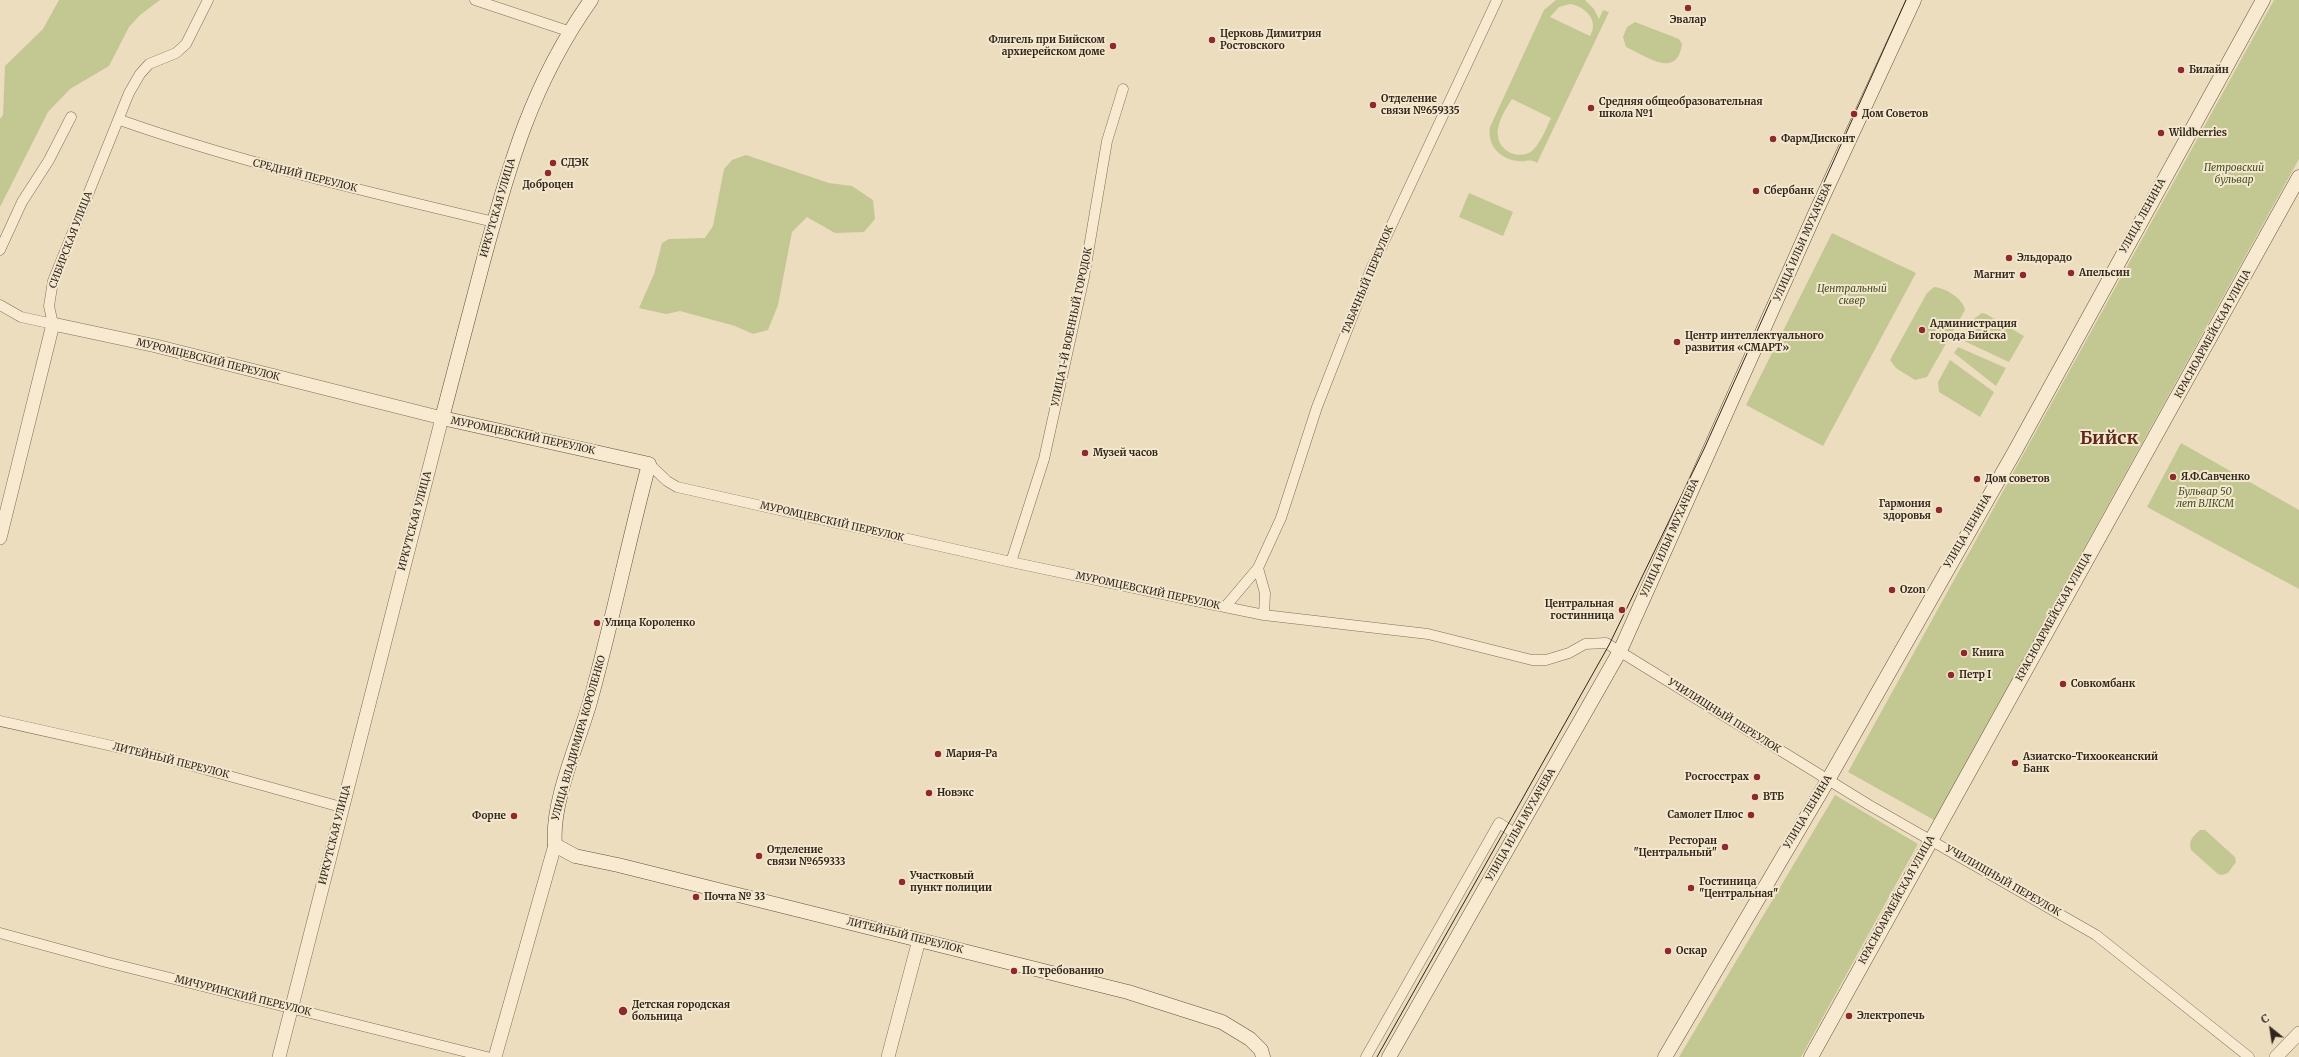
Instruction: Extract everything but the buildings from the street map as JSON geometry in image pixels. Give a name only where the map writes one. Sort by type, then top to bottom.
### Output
[{"type":"main road","name":"ИРКУТСКАЯ УЛИЦА","points":[[442,418],[494,222],[526,116],[568,31],[591,0]]},
{"type":"main road","name":"УЛИЦА ИЛЬИ МУХАЧЕВА","points":[[1389,1057],[1620,651],[1814,216],[1914,0]]},
{"type":"main road","name":"УЛИЦА ЛЕНИНА","points":[[1664,1057],[1828,780],[2015,451],[2263,0]]},
{"type":"main road","name":"КРАСНОАРМЕЙСКАЯ УЛИЦА","points":[[1812,1057],[1930,840],[2299,177]]},
{"type":"main road","name":"МУРОМЦЕВСКИЙ ПЕРЕУЛОК","points":[[442,418],[649,464]]},
{"type":"main road","name":"УЛИЦА ВЛАДИМИРА КОРОЛЕНКО","points":[[555,845],[554,827],[558,807],[590,703],[649,464]]},
{"type":"main road","name":"ЛИТЕЙНЫЙ ПЕРЕУЛОК","points":[[555,845],[575,856],[618,865],[1128,992],[1222,1022],[1250,1039],[1261,1050],[1263,1057]]},
{"type":"street","name":"СИБИРСКАЯ УЛИЦА","points":[[0,538],[52,324],[49,300],[53,280],[130,93],[144,68],[149,64],[181,49],[186,44],[208,0]]},
{"type":"street","points":[[475,0],[568,31]]},
{"type":"street","name":"ТАБАЧНЫЙ ПЕРЕУЛОК","points":[[1225,607],[1258,568],[1281,518],[1317,407],[1371,269],[1497,0]]},
{"type":"street","name":"УЛИЦА 1-Й ВОЕННЫЙ ГОРОДОК","points":[[1011,562],[1044,459],[1084,277],[1107,141],[1123,89]]},
{"type":"street","points":[[0,250],[22,202],[49,160],[71,117]]},
{"type":"street","name":"СРЕДНИЙ ПЕРЕУЛОК","points":[[120,120],[177,140],[303,177],[494,222]]},
{"type":"street","points":[[0,305],[25,318],[52,324]]},
{"type":"street","name":"МУРОМЦЕВСКИЙ ПЕРЕУЛОК","points":[[52,324],[156,346],[442,418]]},
{"type":"street","name":"ИРКУТСКАЯ УЛИЦА","points":[[278,1057],[442,418]]},
{"type":"street","name":"МУРОМЦЕВСКИЙ ПЕРЕУЛОК","points":[[649,464],[667,481],[677,486],[1011,562],[1264,615],[1428,634],[1532,660],[1546,660],[1569,653],[1585,644],[1606,643],[1620,651]]},
{"type":"street","points":[[1258,568],[1265,593],[1264,615]]},
{"type":"street","name":"УЧИЛИЩНЫЙ ПЕРЕУЛОК","points":[[1620,651],[1828,780],[2096,935],[2249,1057]]},
{"type":"street","name":"ЛИТЕЙНЫЙ ПЕРЕУЛОК","points":[[0,721],[157,756],[341,807]]},
{"type":"street","points":[[1366,1057],[1499,823],[1516,834]]},
{"type":"street","name":"УЛИЦА ВЛАДИМИРА КОРОЛЕНКО","points":[[495,1057],[555,845]]},
{"type":"street","name":"МИЧУРИНСКИЙ ПЕРЕУЛОК","points":[[0,933],[487,1057]]},
{"type":"street","points":[[888,1057],[919,940]]},
{"type":"street","points":[[2276,1057],[2299,1033]]},
{"type":"green space","points":[[59,0],[160,0],[140,15],[129,27],[109,66],[70,89],[48,112],[0,207],[0,119],[3,115],[5,66],[43,29]]},
{"type":"green space","points":[[1556,0],[1585,0],[1594,9],[1599,19],[1603,10],[1609,12],[1537,163],[1530,160],[1512,160],[1501,155],[1496,150],[1491,140],[1490,127],[1544,10]],"holes":[[[1570,4],[1575,5],[1585,11],[1592,19],[1593,30],[1590,36],[1550,17],[1559,7]],[[1512,99],[1551,118],[1541,139],[1533,150],[1523,155],[1511,153],[1499,142],[1498,126],[1504,111]]]},
{"type":"green space","name":"Петровский бульвар","points":[[2274,0],[2299,0],[2299,159],[1934,820],[1848,772]]},
{"type":"green space","points":[[1635,22],[1679,39],[1682,44],[1679,55],[1674,61],[1667,63],[1660,62],[1626,47],[1623,37],[1627,27]]},
{"type":"green space","points":[[746,155],[829,183],[852,186],[873,200],[875,219],[864,232],[835,233],[807,217],[792,232],[778,305],[768,330],[753,334],[735,326],[680,311],[666,314],[639,308],[654,274],[662,243],[669,239],[705,238],[713,226],[724,169],[732,160]]},
{"type":"green space","points":[[1469,193],[1513,212],[1503,236],[1459,217]]},
{"type":"green space","name":"Центральный сквер","points":[[1832,233],[1916,273],[1823,446],[1746,405]]},
{"type":"green space","points":[[1934,287],[1943,289],[1953,294],[1961,301],[1965,310],[1927,377],[1915,380],[1896,368],[1890,360],[1927,293]]},
{"type":"green space","points":[[1982,313],[2024,336],[2009,362],[1962,340],[1971,321]]},
{"type":"green space","points":[[1958,347],[2006,368],[1996,386],[1954,353]]},
{"type":"green space","points":[[1950,360],[1994,392],[1980,417],[1939,392],[1938,382]]},
{"type":"green space","name":"Бульвар 50 лет ВЛКСМ","points":[[2181,443],[2299,510],[2299,589],[2147,507]]},
{"type":"green space","points":[[1835,795],[1918,844],[1801,1057],[1679,1057]]},
{"type":"green space","points":[[2200,830],[2205,830],[2235,857],[2236,862],[2228,873],[2222,875],[2218,874],[2191,850],[2190,844],[2192,839]]},
{"type":"tram line","points":[[1377,1057],[1609,645],[1704,449],[1906,0]]},
{"type":"place","name":"Эвалар","points":[[1688,8]]},
{"type":"place","name":"Церковь Димитрия Ростовского","points":[[1212,40]]},
{"type":"place","name":"Флигель при Бийском архиерейском доме","points":[[1113,46]]},
{"type":"place","name":"Билайн","points":[[2181,70]]},
{"type":"place","name":"Отделение связи №659335","points":[[1373,105]]},
{"type":"place","name":"Средняя общеобразовательная школа №1","points":[[1591,108]]},
{"type":"place","name":"Дом Советов","points":[[1854,114]]},
{"type":"place","name":"Wildberries","points":[[2161,133]]},
{"type":"place","name":"ФармДисконт","points":[[1773,139]]},
{"type":"place","name":"СДЭК","points":[[553,163]]},
{"type":"place","name":"Доброцен","points":[[548,173]]},
{"type":"place","name":"Сбербанк","points":[[1756,191]]},
{"type":"place","name":"Эльдорадо","points":[[2009,258]]},
{"type":"place","name":"Апельсин","points":[[2071,273]]},
{"type":"place","name":"Магнит","points":[[2023,275]]},
{"type":"place","name":"Администрация города Бийска","points":[[1922,330]]},
{"type":"place","name":"Центр интеллектуального развития «СМАРТ»","points":[[1677,342]]},
{"type":"place","name":"Музей часов","points":[[1085,453]]},
{"type":"place","name":"Я.Ф.Савченко","points":[[2173,477]]},
{"type":"place","name":"Дом советов","points":[[1977,479]]},
{"type":"place","name":"Гармония здоровья","points":[[1939,510]]},
{"type":"place","name":"Ozon","points":[[1892,590]]},
{"type":"place","name":"Центральная гостинница","points":[[1622,610]]},
{"type":"place","name":"Улица Короленко","points":[[597,623]]},
{"type":"place","name":"Книга","points":[[1964,653]]},
{"type":"place","name":"Петр I","points":[[1951,675]]},
{"type":"place","name":"Совкомбанк","points":[[2063,684]]},
{"type":"place","name":"Мария-Ра","points":[[938,754]]},
{"type":"place","name":"Азиатско-Тихоокеанский Банк","points":[[2015,763]]},
{"type":"place","name":"Росгосстрах","points":[[1757,777]]},
{"type":"place","name":"Новэкс","points":[[929,793]]},
{"type":"place","name":"ВТБ","points":[[1755,797]]},
{"type":"place","name":"Самолет Плюс","points":[[1751,815]]},
{"type":"place","name":"Форне","points":[[514,816]]},
{"type":"place","name":"Ресторан \"Центральный\"","points":[[1725,847]]},
{"type":"place","name":"Отделение связи №659333","points":[[759,856]]},
{"type":"place","name":"Участковый пункт полиции","points":[[902,882]]},
{"type":"place","name":"Гостиница \"Центральная\"","points":[[1691,888]]},
{"type":"place","name":"Почта № 33","points":[[696,897]]},
{"type":"place","name":"Оскар","points":[[1668,951]]},
{"type":"place","name":"По требованию","points":[[1014,971]]},
{"type":"place","name":"Детская городская больница","points":[[623,1011]]},
{"type":"place","name":"Электропечь","points":[[1849,1016]]},
{"type":"district","name":"Бийск","points":[[2109,439]]}]
